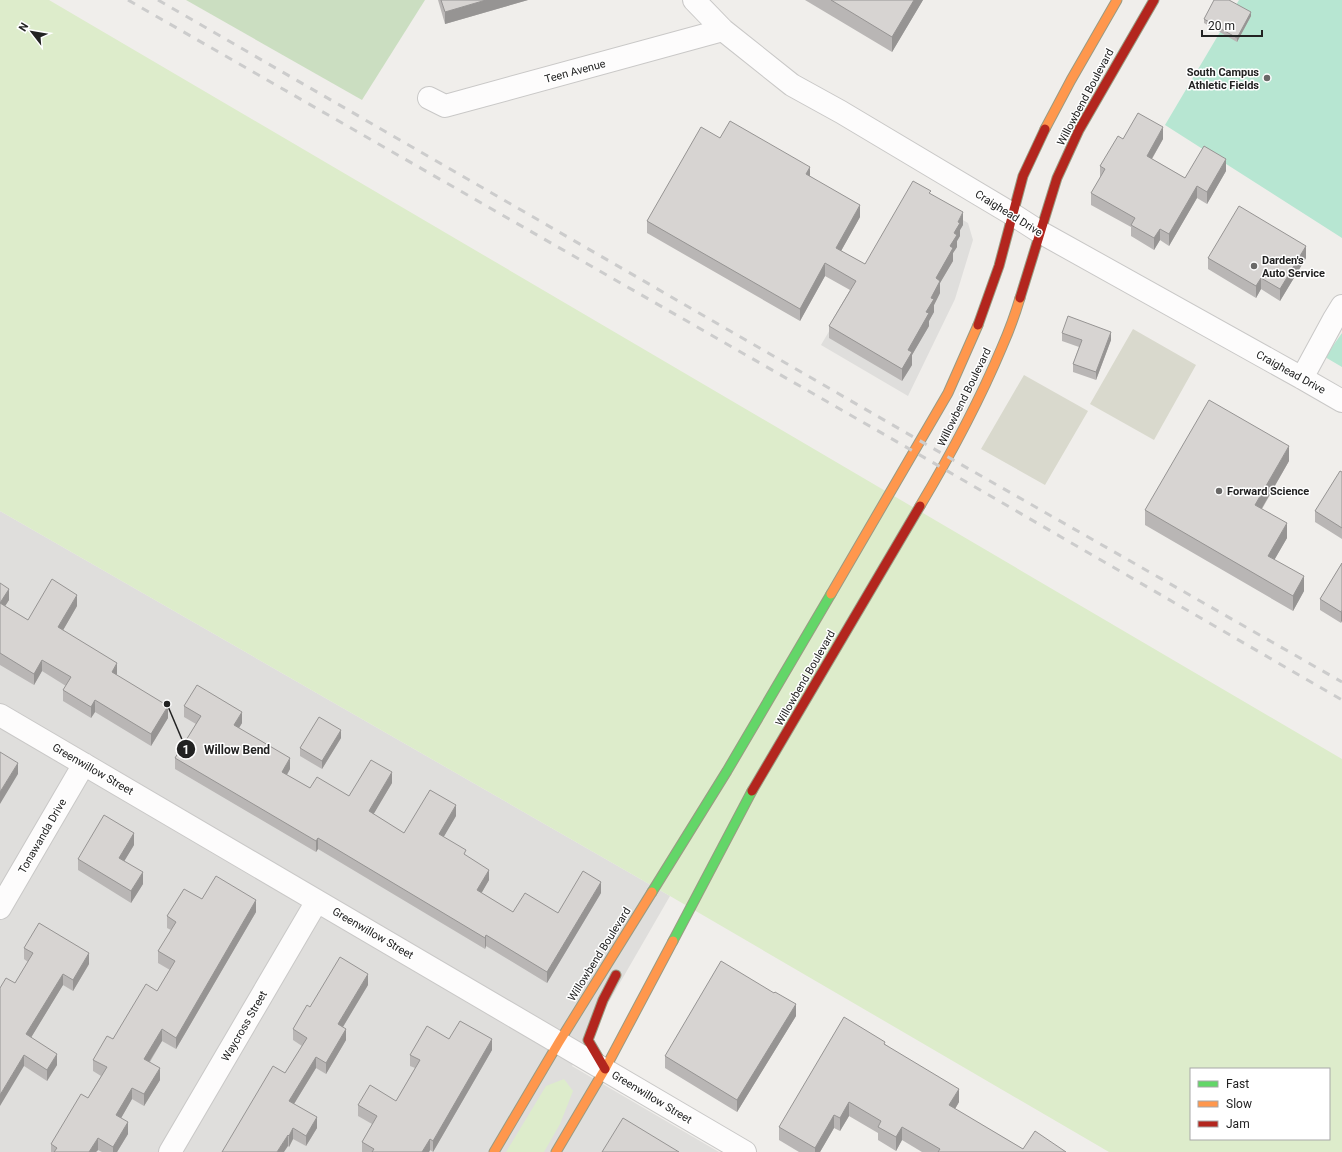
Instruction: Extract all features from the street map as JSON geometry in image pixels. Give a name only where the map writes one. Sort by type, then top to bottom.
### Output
[{"type":"main road","name":"Willowbend Boulevard","points":[[494,1152],[637,915],[730,772],[948,393],[972,343],[994,281],[1012,214],[1028,163],[1052,113],[1076,81],[1117,0]]},
{"type":"main road","name":"Willowbend Boulevard","points":[[556,1152],[605,1069],[752,785],[942,469],[971,415],[995,364],[1016,313],[1057,178],[1096,92],[1154,0]]},
{"type":"main road","points":[[627,950],[637,915]]},
{"type":"main road","points":[[605,1069],[588,1040],[603,1000],[619,970]]},
{"type":"street","name":"Craighead Drive","points":[[694,0],[723,30],[792,85],[841,112],[1040,232],[1342,401]]},
{"type":"street","name":"Teen Avenue","points":[[429,98],[445,106],[723,30]]},
{"type":"street","points":[[1302,378],[1342,306]]},
{"type":"street","name":"Greenwillow Street","points":[[0,714],[746,1152]]},
{"type":"street","name":"Tonawanda Drive","points":[[0,908],[84,764]]},
{"type":"street","name":"Waycross Street","points":[[170,1152],[317,901]]},
{"type":"shaded area","points":[[912,190],[968,223],[973,240],[955,299],[908,396],[821,345]]},
{"type":"shaded area","points":[[1133,329],[1196,365],[1154,440],[1090,404]]},
{"type":"shaded area","points":[[1024,375],[1088,411],[1045,485],[981,449]]},
{"type":"shaded area","points":[[0,511],[670,896],[572,1066],[719,1152],[0,1152]]},
{"type":"green space","points":[[0,0],[49,0],[1342,759],[1342,1152],[1109,1152],[670,896],[0,511]]},
{"type":"green space","points":[[186,0],[425,0],[362,100]]},
{"type":"green space","name":"South Campus Athletic Fields","points":[[1239,0],[1342,0],[1342,238],[1165,125]]},
{"type":"green space","points":[[1342,333],[1342,367],[1325,357]]},
{"type":"green space","points":[[564,1079],[573,1091],[560,1124],[544,1152],[506,1152],[546,1086]]},
{"type":"building","points":[[441,0],[486,0],[445,12]]},
{"type":"building","points":[[831,0],[914,0],[892,37]]},
{"type":"building","points":[[1214,0],[1229,0],[1251,12],[1237,38],[1204,19]]},
{"type":"building","points":[[1138,113],[1163,127],[1147,156],[1185,178],[1204,146],[1226,159],[1207,192],[1197,186],[1169,234],[1160,229],[1154,238],[1131,225],[1135,218],[1091,193],[1105,169],[1100,166],[1118,136],[1123,139]]},
{"type":"building","points":[[730,121],[810,167],[806,174],[860,205],[836,248],[865,264],[913,181],[931,191],[929,193],[963,212],[958,222],[960,223],[954,233],[957,235],[950,246],[953,248],[936,278],[940,281],[931,298],[934,299],[926,312],[929,313],[908,350],[912,352],[902,369],[829,326],[856,281],[825,263],[800,309],[647,221],[701,127],[720,138]]},
{"type":"building","points":[[1239,206],[1306,246],[1280,289],[1261,278],[1256,286],[1208,258]]},
{"type":"building","points":[[1068,316],[1111,332],[1096,372],[1073,364],[1082,340],[1062,333]]},
{"type":"building","name":"Forward Science","points":[[1209,400],[1289,446],[1255,505],[1287,523],[1268,556],[1304,576],[1293,596],[1145,510]]},
{"type":"building","points":[[1340,471],[1342,472],[1342,528],[1315,511]]},
{"type":"building","points":[[1342,563],[1342,610],[1341,612],[1320,599]]},
{"type":"building","points":[[52,579],[77,595],[58,627],[117,663],[112,672],[168,706],[151,734],[95,700],[91,707],[63,690],[71,677],[42,660],[34,674],[0,653],[0,603],[28,620]]},
{"type":"building","points":[[0,583],[9,589],[0,603]]},
{"type":"building","points":[[197,685],[242,712],[234,725],[290,758],[282,772],[310,788],[317,777],[349,796],[371,760],[392,772],[369,811],[404,833],[430,790],[456,805],[439,834],[466,850],[464,854],[489,870],[477,890],[513,912],[525,893],[558,913],[583,871],[601,882],[547,972],[486,935],[485,938],[318,838],[316,841],[175,758],[201,716],[184,706]]},
{"type":"building","points":[[319,717],[341,730],[322,761],[300,748]]},
{"type":"building","points":[[0,752],[18,763],[0,792]]},
{"type":"building","points":[[104,815],[134,833],[119,858],[143,872],[131,891],[78,859]]},
{"type":"building","points":[[216,876],[256,900],[176,1038],[162,1029],[144,1059],[160,1068],[144,1094],[132,1088],[116,1115],[128,1122],[113,1147],[98,1138],[89,1152],[54,1152],[57,1148],[51,1144],[81,1094],[88,1098],[107,1067],[93,1060],[107,1036],[113,1039],[146,984],[157,991],[175,961],[158,951],[176,922],[167,916],[184,889],[202,899]]},
{"type":"building","points":[[39,923],[89,953],[73,980],[63,974],[26,1034],[57,1054],[47,1070],[24,1055],[0,1095],[0,988],[6,978],[15,983],[33,953],[24,948]]},
{"type":"building","points":[[340,957],[368,974],[338,1024],[346,1029],[326,1063],[316,1057],[289,1101],[317,1117],[306,1136],[293,1128],[277,1152],[222,1152],[273,1066],[285,1073],[307,1038],[293,1029],[307,1005],[310,1007]]},
{"type":"building","points":[[721,961],[774,993],[775,992],[796,1004],[737,1100],[665,1056]]},
{"type":"building","points":[[844,1017],[885,1042],[884,1044],[959,1089],[949,1105],[1023,1149],[1035,1131],[1066,1152],[938,1152],[940,1149],[902,1127],[896,1137],[878,1127],[881,1121],[849,1102],[840,1118],[834,1115],[815,1148],[779,1127]]},
{"type":"building","points":[[460,1021],[492,1039],[433,1141],[430,1139],[422,1152],[372,1152],[374,1149],[362,1142],[377,1116],[358,1105],[370,1085],[396,1101],[420,1060],[410,1055],[427,1026],[449,1039]]},
{"type":"building","points":[[623,1118],[679,1152],[602,1152]]},
{"type":"railway","points":[[128,0],[913,451],[1342,700]]},
{"type":"railway","points":[[158,0],[948,457],[1342,682]]},
{"type":"traffic: fast","points":[[652,892],[727,771],[831,594]]},
{"type":"traffic: fast","points":[[673,941],[752,791]]},
{"type":"traffic: slow","points":[[1045,129],[1117,0]]},
{"type":"traffic: slow","points":[[920,506],[954,447],[984,388],[1007,335],[1020,298]]},
{"type":"traffic: slow","points":[[831,594],[948,393],[978,325]]},
{"type":"traffic: slow","points":[[494,1152],[559,1042],[652,892]]},
{"type":"traffic: slow","points":[[556,1152],[605,1069],[673,941]]},
{"type":"traffic: jam","points":[[1020,298],[1057,178],[1079,130],[1154,0]]},
{"type":"traffic: jam","points":[[978,325],[999,266],[1023,176],[1045,129]]},
{"type":"traffic: jam","points":[[752,791],[920,506]]},
{"type":"traffic: jam","points":[[605,1069],[588,1040],[603,1000],[616,975]]},
{"type":"place","name":"South Campus Athletic Fields","points":[[1267,78]]},
{"type":"place","name":"Darden's Auto Service","points":[[1254,266]]},
{"type":"place","name":"Forward Science","points":[[1219,491]]},
{"type":"place","name":"Willow Bend","points":[[167,704]]}]
